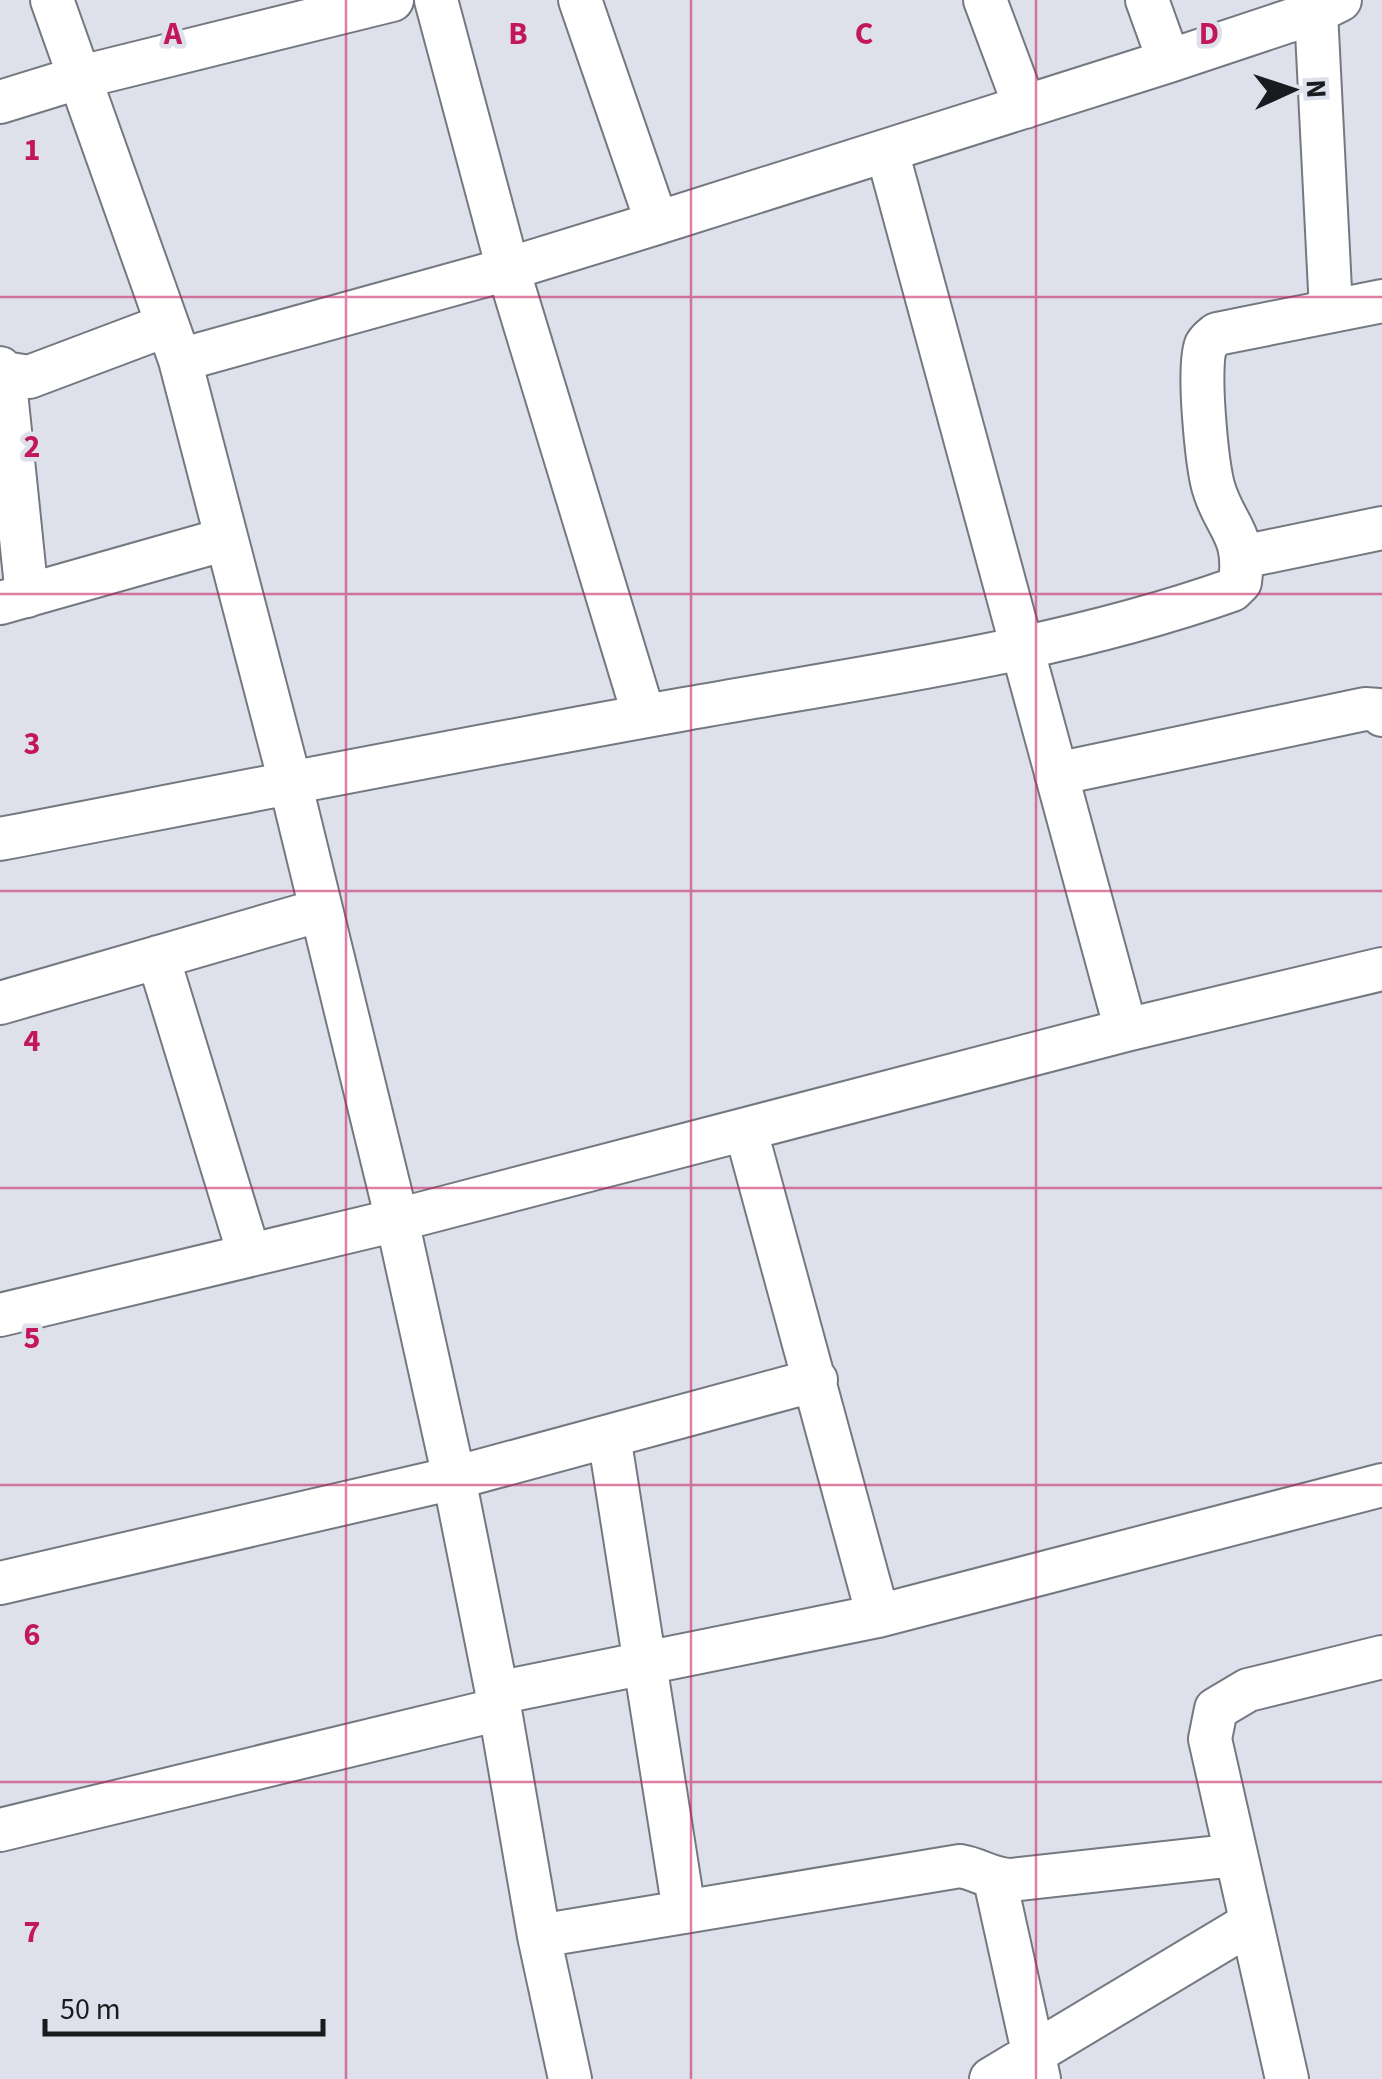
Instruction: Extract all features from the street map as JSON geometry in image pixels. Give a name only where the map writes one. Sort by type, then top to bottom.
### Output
[{"type":"street","points":[[52,0],[173,343],[290,782],[397,1220],[454,1478],[539,1936],[570,2079]]},
{"type":"street","points":[[436,0],[508,269],[644,716]]},
{"type":"street","points":[[580,0],[656,223]]},
{"type":"street","points":[[985,0],[1025,107]]},
{"type":"street","points":[[1147,0],[1169,62]]},
{"type":"street","points":[[0,102],[80,77],[367,3]]},
{"type":"street","points":[[226,539],[14,599],[2,370],[29,377],[508,269],[1169,62],[1328,6],[1332,310]]},
{"type":"street","points":[[888,151],[1126,1030]]},
{"type":"street","points":[[0,840],[290,782],[1023,649],[1232,590],[1240,582],[1242,556],[1240,542],[1214,488],[1206,428],[1203,360],[1207,342],[1216,334],[1382,300]]},
{"type":"street","points":[[1242,556],[1382,528]]},
{"type":"street","points":[[1056,774],[1364,708],[1382,714]]},
{"type":"street","points":[[0,1003],[321,910]]},
{"type":"street","points":[[158,958],[249,1254]]},
{"type":"street","points":[[0,1315],[397,1220],[1126,1030],[1382,969]]},
{"type":"street","points":[[746,1131],[878,1616]]},
{"type":"street","points":[[0,1582],[454,1478],[816,1380]]},
{"type":"street","points":[[610,1436],[684,1912]]},
{"type":"street","points":[[2,1823],[645,1663],[878,1616],[1382,1485]]},
{"type":"street","points":[[1287,2079],[1210,1739],[1216,1709],[1248,1690],[1382,1657]]},
{"type":"street","points":[[539,1936],[960,1866],[995,1880],[1236,1855]]},
{"type":"street","points":[[995,1880],[1036,2068]]},
{"type":"street","points":[[992,2079],[1036,2068],[1251,1923]]}]
